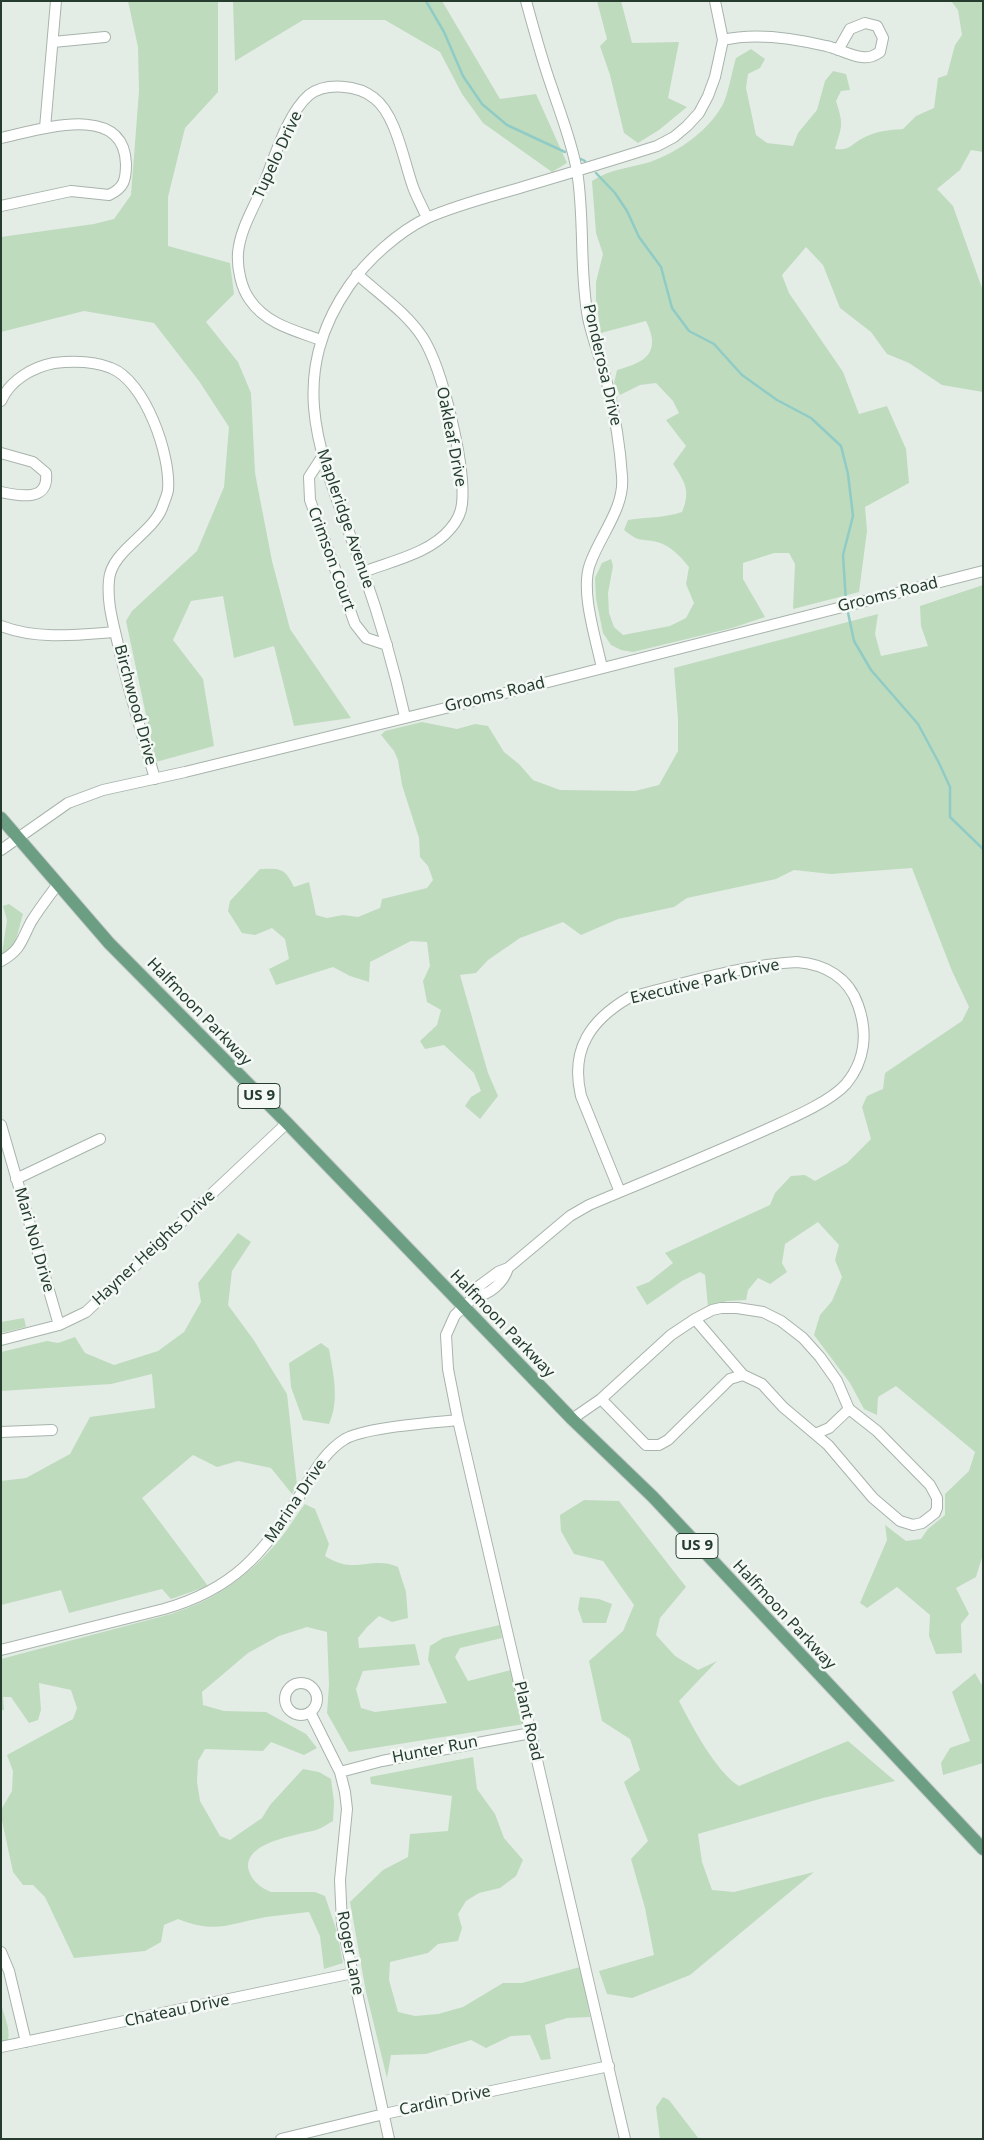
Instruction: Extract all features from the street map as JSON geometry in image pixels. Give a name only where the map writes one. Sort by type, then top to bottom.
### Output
[{"type":"main road","name":"Halfmoon Parkway","points":[[1,818],[109,943],[572,1419],[653,1497],[689,1538],[983,1849]]},
{"type":"street","points":[[45,128],[56,1]]},
{"type":"street","name":"Ponderosa Drive","points":[[526,1],[565,125],[577,171],[583,277],[588,317],[610,393],[618,434],[623,479],[618,502],[590,564],[587,577],[589,600],[602,668]]},
{"type":"street","points":[[715,1],[723,40],[738,36],[770,37],[827,46],[838,50]]},
{"type":"street","points":[[53,42],[105,37]]},
{"type":"street","name":"Mapleridge Avenue","points":[[405,717],[387,645],[322,457],[314,417],[315,365],[321,340],[340,299],[357,274],[377,254],[427,218],[453,207],[657,146],[674,137],[699,113],[708,96],[715,77],[723,40]]},
{"type":"street","name":"Tupelo Drive","points":[[321,340],[282,326],[258,310],[244,291],[240,278],[238,254],[243,229],[290,122],[310,95],[321,89],[344,87],[363,92],[379,102],[390,121],[427,218]]},
{"type":"street","points":[[1,138],[45,128],[88,124],[104,127],[114,133],[124,150],[126,179],[117,191],[103,196],[71,191],[1,206]]},
{"type":"street","name":"Oakleaf Drive","points":[[357,274],[398,310],[414,327],[432,356],[448,403],[462,479],[460,514],[452,528],[442,538],[418,552],[363,572]]},
{"type":"street","name":"Birchwood Drive","points":[[1,401],[12,383],[41,366],[63,362],[85,362],[111,368],[131,382],[147,409],[164,456],[168,492],[156,519],[120,557],[109,577],[108,605],[155,779]]},
{"type":"street","points":[[1,453],[33,462],[46,473],[47,481],[40,492],[33,495],[20,496],[1,492]]},
{"type":"street","name":"Crimson Court","points":[[322,457],[309,477],[310,500],[355,624],[366,638],[387,645]]},
{"type":"street","name":"Grooms Road","points":[[1,850],[68,803],[103,790],[155,779],[602,668],[983,571]]},
{"type":"street","name":"Birchwood Drive","points":[[1,626],[27,634],[74,635],[115,632]]},
{"type":"street","points":[[1,961],[19,948],[31,922],[58,884]]},
{"type":"street","name":"Executive Park Drive","points":[[462,1306],[474,1296],[479,1286],[498,1272],[508,1268],[570,1216],[589,1205],[696,1161],[796,1116],[845,1086],[859,1062],[864,1039],[858,1003],[843,981],[827,968],[814,963],[779,963],[732,972],[630,997],[614,1006],[598,1021],[588,1033],[583,1044],[579,1058],[578,1082],[581,1096],[620,1192]]},
{"type":"street","name":"Hayner Heights Drive","points":[[1,1340],[60,1325],[72,1320],[95,1304],[287,1124]]},
{"type":"street","name":"Mari Nol Drive","points":[[1,1125],[60,1325]]},
{"type":"street","points":[[16,1178],[100,1139]]},
{"type":"street","name":"Plant Road","points":[[462,1306],[448,1327],[445,1345],[458,1420],[625,2139]]},
{"type":"street","points":[[572,1419],[601,1399],[671,1335],[695,1319],[712,1310],[737,1308],[763,1312],[781,1321],[804,1338],[837,1381],[849,1409],[877,1431],[930,1485],[937,1498],[935,1513],[922,1523],[914,1525],[900,1521],[873,1498],[828,1445],[784,1407],[762,1384],[744,1376],[695,1319]]},
{"type":"street","points":[[601,1399],[646,1445],[659,1445],[668,1440],[730,1379],[744,1376]]},
{"type":"street","points":[[815,1434],[829,1428],[849,1409]]},
{"type":"street","name":"Marina Drive","points":[[1,1650],[164,1609],[210,1592],[242,1570],[265,1547],[280,1527],[319,1464],[332,1449],[347,1438],[377,1430],[458,1420]]},
{"type":"street","points":[[1,1432],[52,1430]]},
{"type":"street","name":"Roger Lane","points":[[310,1712],[340,1772],[347,1809],[340,1880],[340,1908],[389,2139]]},
{"type":"street","name":"Hunter Run","points":[[340,1772],[391,1759],[531,1733]]},
{"type":"street","points":[[1,1952],[9,1971],[26,2042]]},
{"type":"street","name":"Chateau Drive","points":[[1,2048],[353,1973]]},
{"type":"street","name":"Cardin Drive","points":[[281,2139],[384,2114],[608,2066]]},
{"type":"green space","points":[[128,1],[218,1],[218,92],[185,128],[168,197],[168,246],[230,263],[234,294],[206,322],[238,362],[251,393],[255,473],[272,561],[290,629],[351,718],[294,726],[274,646],[234,658],[223,596],[191,601],[173,640],[203,679],[214,746],[156,762],[126,621],[132,611],[197,551],[224,487],[229,427],[199,381],[154,323],[84,311],[1,332],[1,237],[94,224],[114,219],[131,195],[139,91],[138,47]]},
{"type":"green space","points":[[233,1],[442,1],[500,99],[536,94],[567,163],[552,172],[483,123],[462,94],[440,52],[385,20],[303,20],[235,61]]},
{"type":"green space","points":[[597,1],[621,1],[632,43],[679,42],[668,98],[687,107],[659,130],[638,143],[624,133],[610,75],[600,46],[607,39]]},
{"type":"green space","points":[[951,1],[983,1],[983,152],[971,150],[960,170],[937,189],[953,206],[983,291],[983,392],[942,385],[909,363],[887,354],[871,332],[840,308],[823,265],[806,247],[782,275],[789,293],[843,372],[859,414],[887,406],[906,449],[909,483],[865,507],[867,531],[859,592],[793,609],[795,564],[789,553],[774,553],[743,563],[743,579],[765,617],[732,628],[633,652],[621,650],[611,645],[603,633],[596,599],[595,578],[602,563],[611,559],[613,566],[608,593],[609,613],[614,627],[623,635],[670,626],[686,618],[694,603],[686,584],[689,567],[682,559],[666,546],[637,538],[624,530],[628,520],[682,512],[685,505],[686,492],[681,476],[673,464],[686,446],[666,420],[679,413],[673,401],[656,383],[640,385],[620,395],[614,383],[617,370],[643,359],[651,348],[652,341],[646,321],[601,333],[596,300],[596,282],[603,254],[596,233],[592,181],[613,171],[661,158],[681,147],[700,133],[716,115],[724,102],[736,58],[751,49],[765,59],[760,68],[748,74],[746,88],[756,135],[767,143],[793,146],[798,133],[817,110],[825,81],[833,71],[846,74],[850,90],[841,91],[836,101],[841,125],[835,149],[847,148],[873,134],[903,129],[916,116],[934,108],[938,78],[947,75],[955,45],[962,35],[958,10]]},
{"type":"green space","points":[[983,585],[983,1554],[976,1577],[956,1588],[969,1614],[961,1624],[962,1653],[936,1654],[929,1636],[930,1615],[897,1587],[867,1608],[860,1603],[887,1540],[885,1525],[906,1541],[921,1539],[928,1529],[945,1515],[945,1494],[969,1471],[975,1452],[896,1386],[878,1397],[877,1415],[864,1409],[850,1383],[814,1335],[820,1315],[832,1301],[842,1277],[835,1260],[839,1245],[818,1222],[785,1244],[782,1263],[787,1272],[770,1284],[758,1278],[748,1290],[746,1300],[727,1301],[708,1307],[705,1275],[700,1272],[682,1281],[647,1305],[636,1287],[649,1282],[673,1263],[665,1253],[770,1205],[775,1193],[791,1176],[805,1175],[815,1181],[847,1163],[871,1139],[862,1107],[867,1096],[883,1089],[885,1073],[962,1021],[969,1007],[952,971],[912,868],[831,874],[794,870],[776,879],[687,898],[674,907],[618,919],[581,935],[563,922],[520,938],[488,960],[476,973],[460,975],[488,1073],[498,1096],[480,1119],[465,1106],[471,1097],[481,1091],[474,1073],[444,1045],[425,1049],[420,1041],[437,1025],[441,1010],[427,1002],[423,981],[430,966],[427,942],[411,941],[370,962],[369,982],[350,976],[333,967],[276,985],[269,969],[289,959],[285,939],[272,928],[255,935],[242,933],[228,911],[230,901],[260,869],[282,870],[294,887],[309,882],[316,915],[327,918],[343,915],[358,917],[380,908],[382,899],[427,888],[433,880],[428,866],[420,857],[419,838],[402,785],[398,760],[394,751],[381,735],[385,731],[422,722],[457,729],[475,724],[488,726],[504,752],[519,764],[533,780],[560,790],[635,791],[659,785],[678,751],[678,719],[674,668],[878,614],[875,634],[881,656],[928,646],[921,626],[920,606]]},
{"type":"green space","points":[[9,904],[23,914],[14,947],[2,954],[7,920],[3,906]]},
{"type":"green space","points":[[238,1233],[251,1242],[232,1271],[228,1305],[253,1339],[287,1394],[297,1485],[292,1494],[271,1468],[238,1461],[217,1467],[193,1455],[142,1498],[208,1586],[171,1599],[162,1589],[69,1613],[61,1590],[1,1605],[1,1481],[26,1478],[70,1454],[90,1417],[155,1408],[152,1374],[111,1384],[1,1391],[1,1352],[47,1341],[58,1343],[75,1337],[85,1353],[114,1365],[158,1351],[184,1332],[201,1302],[198,1283]]},
{"type":"green space","points":[[24,1318],[26,1327],[1,1333],[1,1322]]},
{"type":"green space","points":[[321,1343],[329,1349],[335,1386],[334,1406],[329,1424],[303,1420],[291,1387],[289,1363]]},
{"type":"green space","points":[[584,1500],[619,1501],[686,1587],[660,1618],[656,1635],[675,1656],[698,1670],[717,1661],[679,1701],[705,1748],[730,1779],[739,1786],[848,1741],[895,1781],[823,1798],[698,1834],[702,1862],[712,1890],[734,1892],[814,1872],[690,1975],[632,1998],[607,1994],[599,1971],[654,1955],[645,1908],[631,1859],[648,1841],[624,1782],[640,1770],[630,1739],[602,1721],[589,1661],[623,1631],[634,1605],[603,1561],[574,1554],[561,1531],[560,1515]]},
{"type":"green space","points":[[305,1504],[315,1509],[329,1544],[325,1556],[336,1562],[346,1564],[379,1563],[398,1567],[406,1592],[408,1618],[392,1622],[379,1616],[358,1638],[359,1648],[415,1644],[420,1665],[363,1671],[356,1689],[361,1708],[375,1712],[447,1703],[428,1660],[430,1646],[443,1638],[500,1625],[502,1638],[460,1648],[455,1657],[468,1681],[511,1670],[524,1724],[349,1752],[327,1713],[329,1685],[327,1632],[307,1627],[279,1636],[248,1653],[202,1692],[203,1705],[224,1711],[266,1712],[306,1734],[317,1748],[304,1755],[271,1742],[263,1751],[205,1749],[198,1761],[197,1782],[200,1801],[220,1836],[230,1840],[262,1818],[270,1805],[303,1769],[319,1772],[331,1779],[334,1802],[333,1821],[316,1830],[273,1841],[262,1847],[254,1853],[249,1861],[249,1871],[257,1884],[271,1892],[315,1892],[325,1896],[337,1932],[343,1963],[324,1969],[320,1936],[309,1912],[266,1917],[213,1927],[191,1924],[178,1919],[164,1925],[161,1942],[145,1951],[74,1958],[45,1897],[33,1885],[23,1885],[13,1872],[1,1810],[12,1791],[13,1771],[7,1755],[73,1719],[77,1708],[71,1690],[39,1683],[41,1710],[38,1720],[29,1723],[11,1697],[3,1697],[4,1710],[1,1710],[1,1659],[171,1614],[203,1601],[231,1585],[256,1564],[280,1539]]},
{"type":"green space","points":[[580,1597],[599,1599],[612,1604],[606,1623],[583,1623],[578,1609]]},
{"type":"green space","points":[[975,1673],[983,1687],[983,1763],[943,1775],[941,1763],[950,1748],[970,1741],[952,1692]]},
{"type":"green space","points":[[473,1757],[477,1789],[495,1814],[504,1838],[523,1860],[516,1876],[500,1888],[479,1893],[466,1901],[458,1914],[462,1928],[458,1941],[438,1944],[428,1953],[390,1962],[389,1980],[398,2012],[415,2016],[438,2014],[463,2007],[503,1983],[522,1983],[580,1967],[590,2017],[567,2018],[545,2025],[551,2059],[541,2060],[530,2035],[511,2036],[486,2048],[471,2040],[426,2054],[391,2055],[387,2078],[366,1992],[350,1902],[383,1870],[408,1857],[410,1834],[448,1831],[452,1796],[371,1784],[370,1777]]},
{"type":"green space","points":[[1,2002],[9,2035],[8,2040],[1,2042]]},
{"type":"green space","points":[[663,2097],[669,2100],[699,2139],[660,2139],[656,2107]]},
{"type":"waterway","points":[[426,1],[444,32],[463,76],[482,104],[507,125],[565,152]]},
{"type":"waterway","points":[[581,159],[585,161]]},
{"type":"waterway","points":[[596,173],[615,193],[627,211],[639,237],[661,267],[672,308],[689,331],[714,344],[742,375],[777,400],[811,418],[841,446],[848,474],[853,516],[843,555],[846,602]]},
{"type":"waterway","points":[[847,608],[854,641],[871,670],[918,724],[939,763],[950,787],[950,817],[983,849]]}]
